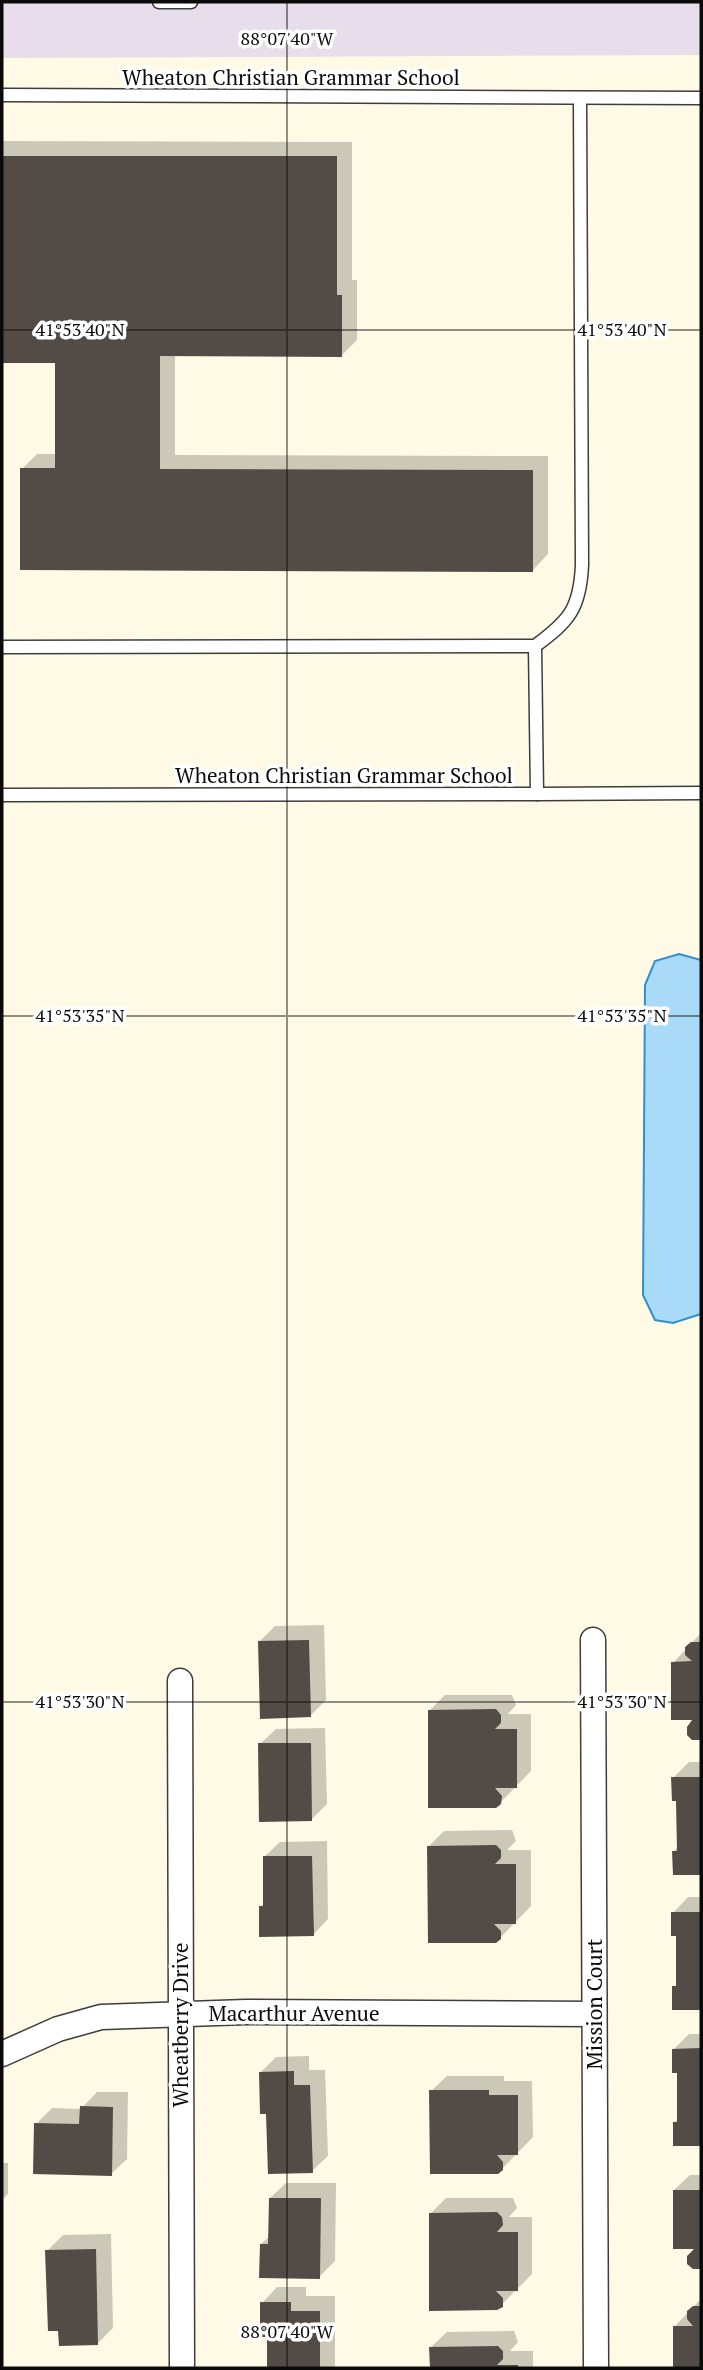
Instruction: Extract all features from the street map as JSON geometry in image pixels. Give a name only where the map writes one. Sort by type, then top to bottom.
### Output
[{"type":"street","name":"Mission Court","points":[[593,1640],[596,2368]]},
{"type":"street","name":"Wheatberry Drive","points":[[180,1681],[182,2368]]},
{"type":"street","name":"Macarthur Avenue","points":[[2,2054],[58,2029],[101,2017],[180,2014],[594,2014]]},
{"type":"lane","points":[[159,2],[191,2]]},
{"type":"lane","name":"Wheaton Christian Grammar School","points":[[2,95],[701,98]]},
{"type":"lane","points":[[2,647],[535,646],[564,625],[581,596],[580,98]]},
{"type":"lane","name":"Wheaton Christian Grammar School","points":[[2,795],[537,794],[535,646]]},
{"type":"lane","points":[[537,794],[701,793]]},
{"type":"shaded area","points":[[2,2],[701,2],[701,55],[2,58]]},
{"type":"water","points":[[679,954],[701,960],[701,1314],[673,1323],[655,1320],[643,1295],[645,985],[655,961]]},
{"type":"building","points":[[2,156],[337,156],[337,295],[342,295],[342,357],[160,356],[160,469],[533,470],[533,572],[20,570],[20,468],[55,468],[55,363],[2,363]]},
{"type":"building","points":[[309,1640],[311,1717],[260,1719],[258,1641]]},
{"type":"building","points":[[691,1642],[701,1642],[701,1740],[692,1740],[687,1735],[687,1727],[692,1720],[671,1720],[671,1662],[692,1661],[685,1655],[685,1647]]},
{"type":"building","points":[[496,1709],[501,1715],[501,1723],[495,1729],[517,1729],[517,1788],[495,1788],[502,1796],[501,1804],[496,1808],[428,1808],[428,1710]]},
{"type":"building","points":[[258,1743],[311,1743],[312,1821],[259,1822]]},
{"type":"building","points":[[671,1777],[701,1777],[701,1875],[673,1875],[672,1851],[677,1851],[676,1801],[672,1801]]},
{"type":"building","points":[[496,1845],[501,1850],[501,1858],[495,1864],[516,1864],[516,1924],[494,1924],[501,1931],[501,1939],[496,1943],[428,1943],[427,1846]]},
{"type":"building","points":[[263,1856],[312,1856],[314,1936],[259,1937],[259,1906],[263,1906]]},
{"type":"building","points":[[671,1912],[701,1912],[701,2010],[672,2010],[672,1986],[676,1986],[676,1936],[671,1936]]},
{"type":"building","points":[[701,2048],[701,2146],[673,2146],[673,2122],[677,2122],[677,2073],[672,2073],[672,2049]]},
{"type":"building","points":[[294,2071],[294,2085],[310,2085],[313,2173],[268,2174],[266,2114],[260,2114],[259,2072]]},
{"type":"building","points":[[429,2090],[489,2090],[489,2095],[518,2095],[518,2155],[497,2155],[503,2162],[503,2170],[498,2174],[430,2174]]},
{"type":"building","points":[[80,2106],[113,2107],[112,2176],[33,2174],[34,2123],[79,2124]]},
{"type":"building","points":[[673,2190],[701,2190],[701,2269],[693,2269],[687,2264],[687,2256],[694,2249],[673,2249]]},
{"type":"building","points":[[269,2198],[321,2198],[320,2279],[259,2278],[260,2244],[268,2244]]},
{"type":"building","points":[[497,2212],[502,2217],[503,2225],[497,2232],[518,2232],[518,2291],[496,2291],[503,2298],[503,2307],[497,2310],[429,2311],[429,2213]]},
{"type":"building","points":[[96,2249],[98,2345],[59,2346],[58,2331],[48,2331],[45,2250]]},
{"type":"building","points":[[260,2302],[291,2302],[291,2311],[320,2311],[320,2368],[267,2368],[267,2337],[260,2337]]},
{"type":"building","points":[[693,2306],[701,2306],[701,2368],[673,2368],[673,2326],[693,2326],[687,2319],[687,2311]]},
{"type":"building","points":[[498,2346],[503,2351],[503,2359],[497,2365],[518,2365],[518,2368],[430,2368],[429,2347]]}]
